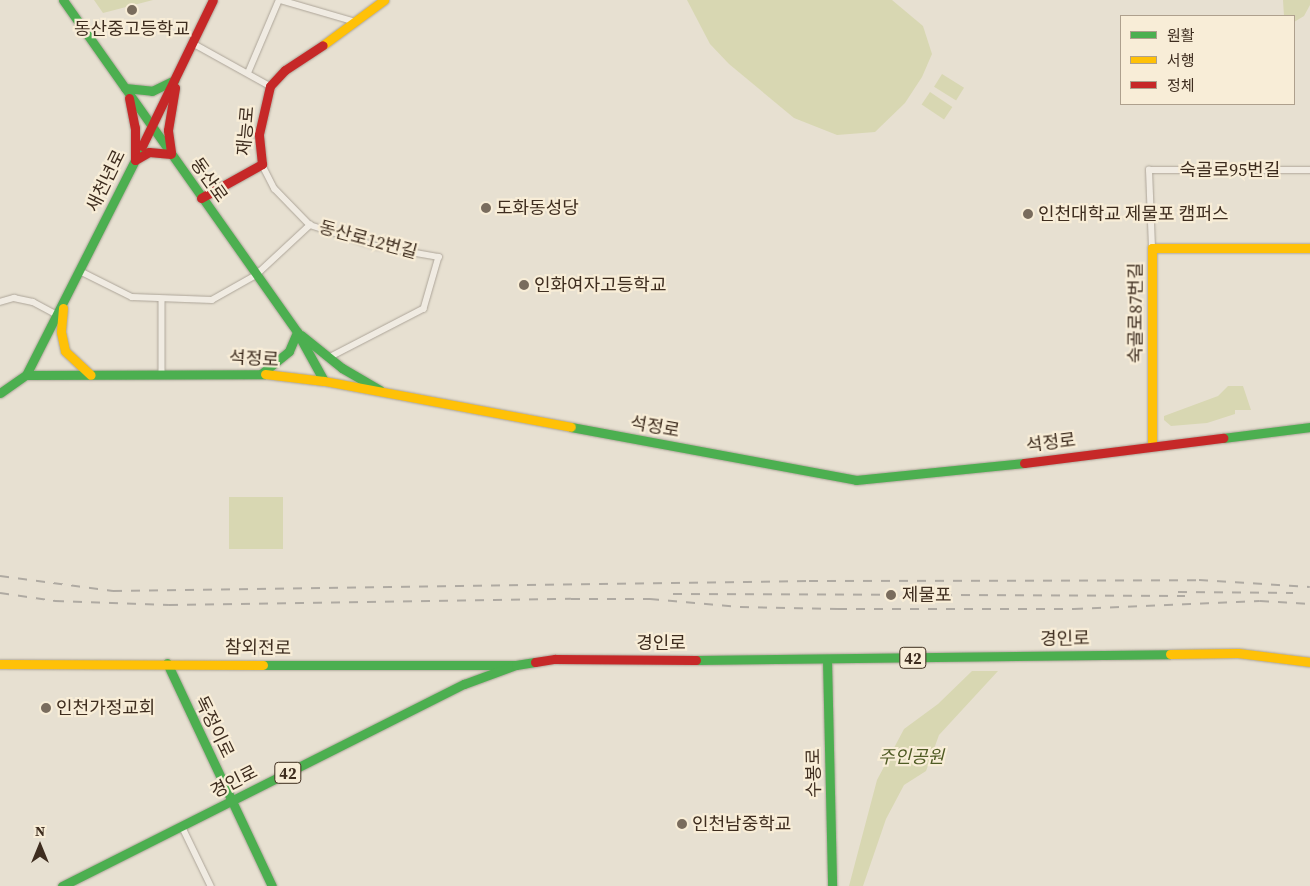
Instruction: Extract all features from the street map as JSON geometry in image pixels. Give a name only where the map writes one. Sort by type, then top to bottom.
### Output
[{"type":"main road","name":"동산로","points":[[63,0],[297,332],[324,381]]},
{"type":"main road","name":"새천년로","points":[[26,375],[194,44],[213,0]]},
{"type":"main road","name":"재능로","points":[[201,198],[262,164],[259,124],[270,86],[290,64],[356,22],[384,0]]},
{"type":"main road","points":[[177,78],[168,130],[171,154],[149,152],[135,160],[135,128],[126,91],[152,91],[165,87],[177,78]]},
{"type":"main road","name":"숙골로87번길","points":[[1152,446],[1152,248],[1310,248]]},
{"type":"main road","points":[[63,305],[61,332],[65,351],[77,365],[92,375]]},
{"type":"main road","points":[[261,374],[289,352],[297,332],[329,358],[389,395]]},
{"type":"main road","name":"석정로","points":[[26,375],[261,374],[324,381],[389,395],[856,480],[879,480],[1310,427]]},
{"type":"main road","points":[[0,393],[26,375]]},
{"type":"main road","name":"경인로","points":[[62,886],[464,684],[516,665],[555,659],[828,660],[1238,653],[1287,656],[1310,662]]},
{"type":"main road","name":"수봉로","points":[[828,660],[832,886]]},
{"type":"main road","name":"참외전로","points":[[0,664],[78,666],[167,663],[516,665]]},
{"type":"main road","name":"독정이로","points":[[167,663],[272,886]]},
{"type":"street","points":[[248,73],[279,0],[356,22]]},
{"type":"street","points":[[194,44],[270,86]]},
{"type":"street","points":[[262,164],[275,189],[310,225]]},
{"type":"street","name":"숙골로95번길","points":[[1152,248],[1149,170],[1310,170]]},
{"type":"street","name":"동산로12번길","points":[[80,271],[125,295],[162,299],[212,300],[256,275],[310,225],[376,246],[439,258],[424,309],[329,358]]},
{"type":"street","points":[[0,302],[14,298],[32,302],[57,315]]},
{"type":"street","points":[[162,299],[162,373]]},
{"type":"street","points":[[182,826],[211,886]]},
{"type":"green space","points":[[94,0],[153,0],[103,13]]},
{"type":"green space","points":[[687,0],[892,0],[923,26],[932,54],[922,77],[905,103],[875,132],[837,135],[794,118],[729,64],[710,44]]},
{"type":"green space","points":[[1283,0],[1310,0],[1310,5],[1304,16],[1295,21],[1295,15],[1284,15]]},
{"type":"green space","points":[[942,74],[964,88],[956,100],[934,87]]},
{"type":"green space","points":[[930,92],[952,107],[944,120],[922,104]]},
{"type":"green space","points":[[1228,386],[1243,386],[1251,410],[1235,410],[1235,414],[1207,423],[1171,426],[1164,420],[1164,416],[1218,396]]},
{"type":"green space","points":[[229,497],[283,497],[283,549],[229,549]]},
{"type":"green space","name":"주인공원","points":[[972,671],[998,671],[939,735],[926,771],[904,785],[886,819],[863,886],[849,886],[877,780],[904,729],[938,704]]},
{"type":"railway","points":[[0,576],[113,591],[809,581],[1199,580],[1310,587]]},
{"type":"railway","points":[[1178,592],[1293,593]]},
{"type":"railway","points":[[0,593],[55,601],[169,605],[571,599],[650,599],[740,607],[838,609],[1074,609],[1260,601],[1310,604]]},
{"type":"railway","points":[[673,594],[1185,596]]},
{"type":"traffic: fast","points":[[63,0],[297,332],[324,381]]},
{"type":"traffic: fast","points":[[125,88],[152,91],[175,80]]},
{"type":"traffic: fast","points":[[26,375],[142,146]]},
{"type":"traffic: fast","points":[[261,374],[289,351],[297,332]]},
{"type":"traffic: fast","points":[[301,335],[342,368],[380,390]]},
{"type":"traffic: fast","points":[[0,393],[26,375],[265,374]]},
{"type":"traffic: fast","points":[[571,427],[856,480],[1024,463]]},
{"type":"traffic: fast","points":[[1223,438],[1310,427]]},
{"type":"traffic: fast","points":[[696,660],[1170,654]]},
{"type":"traffic: fast","points":[[827,660],[832,886]]},
{"type":"traffic: fast","points":[[62,886],[464,684],[516,665],[535,662]]},
{"type":"traffic: fast","points":[[167,663],[272,886]]},
{"type":"traffic: fast","points":[[263,665],[515,665]]},
{"type":"traffic: slow","points":[[323,45],[384,0]]},
{"type":"traffic: slow","points":[[1152,446],[1152,248],[1310,248]]},
{"type":"traffic: slow","points":[[63,308],[61,332],[65,351],[91,375]]},
{"type":"traffic: slow","points":[[265,374],[324,381],[571,427]]},
{"type":"traffic: slow","points":[[1170,654],[1238,653],[1310,662]]},
{"type":"traffic: slow","points":[[0,664],[263,665]]},
{"type":"traffic: jam","points":[[142,146],[213,0]]},
{"type":"traffic: jam","points":[[201,198],[262,164],[259,134],[270,86],[285,70],[323,45]]},
{"type":"traffic: jam","points":[[171,152],[168,130],[175,88]]},
{"type":"traffic: jam","points":[[129,98],[135,128],[135,160],[149,152],[171,154]]},
{"type":"traffic: jam","points":[[1024,463],[1223,438]]},
{"type":"traffic: jam","points":[[535,662],[555,659],[696,660]]},
{"type":"place","name":"동산중고등학교","points":[[132,10]]},
{"type":"place","name":"도화동성당","points":[[486,208]]},
{"type":"place","name":"인천대학교 제물포 캠퍼스","points":[[1028,214]]},
{"type":"place","name":"인화여자고등학교","points":[[524,285]]},
{"type":"place","name":"제물포","points":[[891,595]]},
{"type":"place","name":"인천가정교회","points":[[46,708]]},
{"type":"place","name":"인천남중학교","points":[[682,824]]}]
